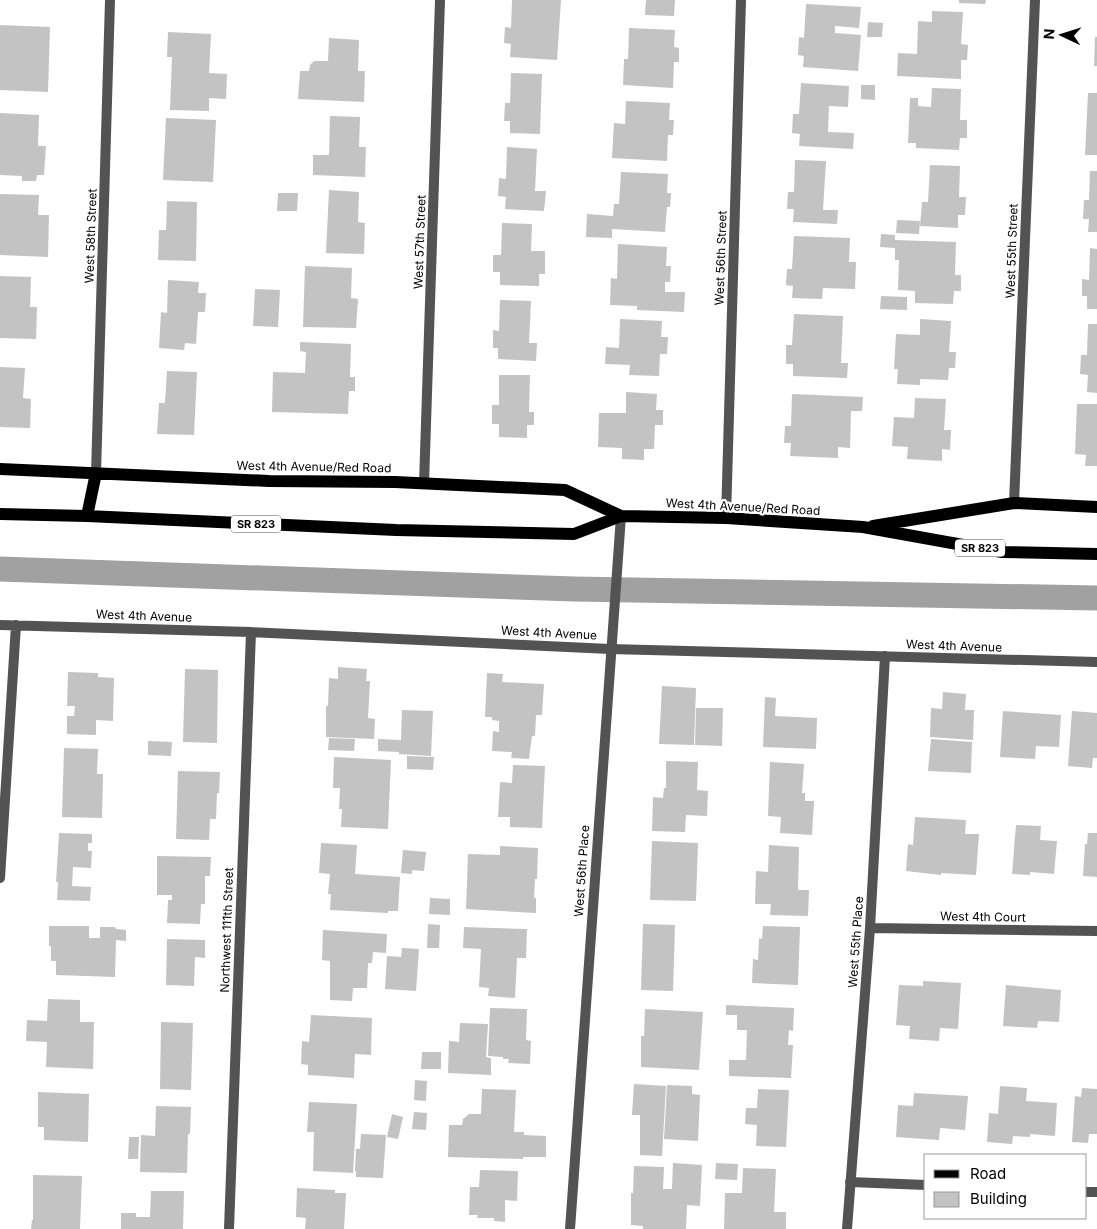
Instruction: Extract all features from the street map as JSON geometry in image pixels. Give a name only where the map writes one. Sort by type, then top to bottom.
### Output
[{"type":"main road","name":"West 4th Avenue/Red Road","points":[[0,469],[269,481],[424,484],[565,490],[621,516]]},
{"type":"main road","points":[[88,516],[96,472]]},
{"type":"main road","name":"West 4th Avenue/Red Road","points":[[863,527],[1014,503],[1097,506]]},
{"type":"main road","name":"West 4th Avenue/Red Road","points":[[0,514],[88,516],[376,529],[574,534],[621,516],[726,518],[863,527],[1002,552],[1097,554]]},
{"type":"street","name":"West 58th Street","points":[[96,472],[110,0]]},
{"type":"street","name":"West 57th Street","points":[[424,484],[440,0]]},
{"type":"street","name":"West 56th Street","points":[[726,518],[741,0]]},
{"type":"street","name":"West 55th Street","points":[[1014,503],[1036,0]]},
{"type":"street","name":"West 56th Place","points":[[570,1229],[610,648],[621,516]]},
{"type":"street","name":"West 4th Avenue","points":[[0,625],[251,632],[610,648],[1097,662]]},
{"type":"street","points":[[0,878],[16,626]]},
{"type":"street","name":"Northwest 111th Street","points":[[229,1229],[251,632]]},
{"type":"street","name":"West 55th Place","points":[[847,1229],[870,928],[886,656]]},
{"type":"street","name":"West 4th Court","points":[[870,928],[1097,932]]},
{"type":"street","points":[[850,1182],[924,1186]]},
{"type":"building","points":[[512,0],[561,0],[557,60],[510,57],[511,44],[504,43],[505,27],[511,28]]},
{"type":"building","points":[[646,0],[675,0],[674,16],[645,15]]},
{"type":"building","points":[[959,0],[986,0],[985,4],[959,3]]},
{"type":"building","points":[[806,4],[861,7],[859,28],[835,26],[835,33],[861,35],[858,71],[803,67],[804,56],[798,55],[799,37],[804,38]]},
{"type":"building","points":[[932,11],[963,12],[961,44],[968,45],[967,60],[961,60],[961,79],[897,76],[898,53],[917,54],[918,21],[932,22]]},
{"type":"building","points":[[868,22],[883,23],[882,37],[867,37]]},
{"type":"building","points":[[0,25],[50,27],[48,92],[0,90]]},
{"type":"building","points":[[629,28],[675,30],[674,47],[679,48],[679,62],[674,62],[673,88],[623,85],[624,59],[628,59]]},
{"type":"building","points":[[168,32],[211,34],[209,73],[227,74],[226,99],[209,98],[209,111],[170,110],[172,57],[167,57]]},
{"type":"building","points":[[1095,37],[1097,37],[1097,66],[1094,66]]},
{"type":"building","points":[[329,38],[359,40],[358,71],[365,71],[364,102],[298,99],[300,71],[309,71],[310,65],[314,61],[328,61]]},
{"type":"building","points":[[511,73],[542,74],[540,134],[510,133],[510,121],[504,121],[505,103],[510,103]]},
{"type":"building","points":[[801,83],[849,86],[848,107],[829,106],[828,132],[854,133],[853,149],[799,146],[800,134],[792,133],[793,114],[799,114]]},
{"type":"building","points":[[861,85],[875,85],[875,100],[861,99]]},
{"type":"building","points":[[932,88],[961,89],[960,120],[967,120],[967,138],[960,138],[959,150],[916,148],[916,143],[908,143],[910,98],[918,98],[918,106],[931,107]]},
{"type":"building","points":[[1088,93],[1097,93],[1097,155],[1085,155]]},
{"type":"building","points":[[626,101],[670,103],[669,120],[674,120],[673,135],[668,135],[667,161],[612,158],[614,123],[625,124]]},
{"type":"building","points":[[0,113],[39,115],[38,146],[46,146],[44,175],[37,175],[36,181],[22,181],[22,176],[0,175]]},
{"type":"building","points":[[330,116],[360,117],[359,147],[366,147],[365,177],[313,175],[313,155],[329,155]]},
{"type":"building","points":[[166,118],[216,120],[213,182],[163,180]]},
{"type":"building","points":[[507,147],[537,149],[535,191],[546,191],[544,211],[505,209],[506,197],[498,196],[499,178],[506,179]]},
{"type":"building","points":[[795,160],[826,161],[823,210],[838,210],[837,224],[793,222],[794,209],[787,209],[788,192],[794,192]]},
{"type":"building","points":[[930,165],[960,166],[959,197],[966,197],[965,215],[958,215],[958,228],[920,226],[922,202],[928,202]]},
{"type":"building","points":[[1090,171],[1097,171],[1097,232],[1088,232],[1089,219],[1083,219],[1084,200],[1089,200]]},
{"type":"building","points":[[621,172],[668,174],[667,193],[671,193],[670,207],[667,207],[665,232],[612,229],[612,238],[586,237],[587,214],[613,216],[614,204],[619,204]]},
{"type":"building","points":[[329,190],[359,192],[358,222],[365,223],[364,254],[326,253]]},
{"type":"building","points":[[278,193],[298,193],[297,211],[277,211]]},
{"type":"building","points":[[0,194],[39,195],[38,215],[49,215],[48,257],[0,255]]},
{"type":"building","points":[[167,201],[197,202],[196,261],[158,260],[159,230],[166,230]]},
{"type":"building","points":[[897,220],[920,221],[919,234],[896,233]]},
{"type":"building","points":[[502,223],[532,224],[531,251],[545,251],[545,274],[539,274],[539,286],[500,285],[500,272],[493,272],[493,255],[501,255]]},
{"type":"building","points":[[881,234],[895,235],[895,240],[956,242],[955,275],[961,275],[961,291],[954,291],[953,304],[915,303],[915,291],[898,290],[899,260],[895,260],[895,248],[880,247]]},
{"type":"building","points":[[794,236],[850,238],[849,262],[856,262],[855,289],[823,288],[822,299],[792,298],[793,286],[786,285],[787,269],[792,269]]},
{"type":"building","points":[[618,244],[667,247],[666,266],[671,266],[670,282],[665,282],[665,292],[685,292],[684,312],[637,310],[637,306],[610,305],[611,278],[617,279]]},
{"type":"building","points":[[1090,248],[1097,249],[1097,309],[1087,309],[1087,296],[1082,296],[1082,279],[1089,280]]},
{"type":"building","points":[[305,266],[352,268],[351,298],[358,299],[356,328],[303,327]]},
{"type":"building","points":[[0,276],[31,277],[30,307],[37,307],[36,339],[0,338]]},
{"type":"building","points":[[168,280],[199,282],[198,293],[206,293],[205,312],[198,312],[196,344],[185,343],[184,350],[159,348],[161,312],[167,313]]},
{"type":"building","points":[[255,289],[280,290],[278,327],[253,326]]},
{"type":"building","points":[[881,296],[907,297],[907,310],[880,309]]},
{"type":"building","points":[[500,300],[531,301],[529,343],[537,343],[536,361],[498,359],[498,348],[493,348],[493,330],[499,331]]},
{"type":"building","points":[[794,314],[843,316],[841,363],[848,363],[847,378],[793,376],[793,364],[786,364],[786,345],[792,345]]},
{"type":"building","points":[[620,319],[662,321],[661,337],[668,337],[667,354],[660,354],[659,376],[629,375],[630,365],[605,364],[606,347],[619,348]]},
{"type":"building","points":[[920,319],[951,321],[949,352],[956,352],[955,368],[949,368],[948,380],[920,379],[920,385],[897,384],[898,369],[894,369],[896,334],[920,335]]},
{"type":"building","points":[[1088,324],[1097,324],[1097,393],[1087,392],[1088,375],[1080,374],[1081,355],[1087,355]]},
{"type":"building","points":[[300,342],[351,344],[350,377],[355,377],[355,391],[349,391],[348,414],[272,412],[273,372],[305,373],[306,352],[300,351]]},
{"type":"building","points":[[0,367],[25,368],[23,398],[31,399],[30,428],[0,427]]},
{"type":"building","points":[[167,371],[197,372],[194,435],[157,434],[159,403],[165,403]]},
{"type":"building","points":[[499,375],[530,375],[529,412],[534,412],[534,425],[527,425],[527,438],[499,437],[499,424],[492,424],[492,405],[499,405]]},
{"type":"building","points":[[626,392],[657,394],[656,410],[663,410],[663,425],[655,425],[654,449],[644,449],[644,460],[622,459],[622,448],[598,447],[599,413],[626,413]]},
{"type":"building","points":[[792,394],[863,397],[862,411],[851,411],[850,448],[838,447],[838,458],[790,456],[791,443],[784,443],[785,426],[791,426]]},
{"type":"building","points":[[915,398],[946,399],[944,430],[951,430],[950,450],[942,449],[942,461],[907,459],[908,447],[892,446],[894,417],[914,418]]},
{"type":"building","points":[[1077,404],[1097,404],[1097,466],[1085,466],[1086,455],[1075,454]]},
{"type":"building","points":[[338,667],[367,669],[366,681],[370,681],[368,718],[375,719],[374,739],[326,737],[326,706],[328,706],[329,678],[338,679]]},
{"type":"building","points":[[185,669],[218,670],[217,743],[183,742]]},
{"type":"building","points":[[68,672],[98,673],[98,677],[114,678],[113,721],[96,720],[96,735],[67,734],[67,716],[74,716],[75,706],[67,706]]},
{"type":"building","points":[[487,673],[503,674],[502,682],[544,684],[542,715],[536,715],[535,736],[532,736],[529,759],[511,758],[512,752],[492,751],[493,731],[499,732],[499,721],[492,720],[492,717],[485,717]]},
{"type":"building","points":[[662,686],[696,688],[694,745],[659,744]]},
{"type":"building","points":[[943,692],[966,694],[965,710],[974,710],[973,740],[930,737],[931,708],[942,709]]},
{"type":"building","points":[[765,697],[776,698],[775,716],[817,718],[816,749],[763,747]]},
{"type":"building","points":[[696,708],[723,708],[722,746],[695,745]]},
{"type":"building","points":[[402,710],[433,711],[431,756],[378,751],[378,739],[401,740]]},
{"type":"building","points":[[1003,711],[1061,715],[1059,747],[1036,746],[1035,759],[1000,757]]},
{"type":"building","points":[[1072,711],[1097,713],[1097,758],[1093,758],[1092,768],[1068,766]]},
{"type":"building","points":[[329,738],[355,739],[354,751],[328,750]]},
{"type":"building","points":[[931,739],[972,742],[971,773],[928,771]]},
{"type":"building","points":[[148,741],[172,742],[171,756],[148,755]]},
{"type":"building","points":[[64,748],[98,749],[97,774],[103,774],[102,818],[62,817]]},
{"type":"building","points":[[407,756],[434,757],[433,770],[407,769]]},
{"type":"building","points":[[334,757],[391,760],[388,829],[341,827],[342,809],[339,809],[340,788],[333,788]]},
{"type":"building","points":[[666,761],[698,762],[697,790],[708,791],[707,816],[686,815],[685,832],[652,831],[653,797],[663,798],[664,788],[666,788]]},
{"type":"building","points":[[770,762],[804,764],[802,793],[805,793],[805,801],[814,801],[812,835],[780,833],[781,817],[768,816]]},
{"type":"building","points":[[513,765],[545,766],[542,828],[510,827],[510,817],[498,817],[500,782],[512,783]]},
{"type":"building","points":[[178,771],[220,772],[216,819],[210,819],[209,840],[176,839]]},
{"type":"building","points":[[915,817],[966,820],[965,834],[979,834],[976,875],[941,873],[941,875],[906,871],[908,844],[913,845]]},
{"type":"building","points":[[1016,825],[1041,826],[1040,840],[1057,841],[1054,874],[1030,872],[1030,875],[1012,874]]},
{"type":"building","points":[[59,833],[92,834],[92,843],[88,843],[88,851],[92,851],[91,868],[73,867],[72,886],[91,887],[90,901],[57,900],[58,882],[56,882]]},
{"type":"building","points":[[1088,833],[1097,833],[1097,877],[1083,876],[1085,844],[1087,844]]},
{"type":"building","points":[[652,841],[698,843],[696,901],[650,900]]},
{"type":"building","points":[[321,843],[357,845],[355,874],[400,877],[398,911],[388,911],[388,913],[330,910],[331,894],[328,894],[330,874],[319,873]]},
{"type":"building","points":[[769,845],[799,847],[798,890],[809,890],[808,916],[770,915],[771,904],[755,904],[756,871],[768,872]]},
{"type":"building","points":[[500,846],[538,848],[534,898],[536,898],[536,913],[466,909],[468,854],[500,855]]},
{"type":"building","points":[[403,850],[426,852],[424,871],[412,870],[412,874],[401,873]]},
{"type":"building","points":[[157,856],[211,857],[210,876],[205,876],[205,904],[201,904],[200,924],[167,923],[168,900],[172,900],[172,895],[157,895]]},
{"type":"building","points":[[430,898],[450,899],[450,915],[429,914]]},
{"type":"building","points":[[428,924],[440,925],[439,948],[427,948]]},
{"type":"building","points":[[643,924],[675,925],[673,991],[641,990]]},
{"type":"building","points":[[49,926],[89,926],[89,938],[100,938],[100,927],[115,927],[116,929],[126,930],[126,941],[116,940],[115,977],[56,975],[56,961],[51,961]]},
{"type":"building","points":[[763,926],[800,927],[798,985],[752,983],[753,959],[758,960],[759,938],[762,939]]},
{"type":"building","points":[[464,927],[527,929],[526,958],[517,958],[515,998],[488,996],[489,988],[479,987],[481,949],[463,948]]},
{"type":"building","points":[[323,930],[387,934],[386,953],[373,952],[372,963],[368,963],[367,988],[353,988],[352,1001],[330,1000],[330,961],[322,960]]},
{"type":"building","points":[[167,939],[205,940],[205,958],[195,957],[194,986],[166,985]]},
{"type":"building","points":[[402,948],[419,949],[416,991],[385,989],[387,956],[401,957]]},
{"type":"building","points":[[923,981],[961,983],[958,1029],[940,1028],[939,1041],[909,1039],[910,1026],[896,1025],[899,985],[923,986]]},
{"type":"building","points":[[1006,985],[1061,990],[1059,1022],[1038,1021],[1037,1028],[1003,1026]]},
{"type":"building","points":[[48,999],[80,1000],[80,1022],[94,1022],[93,1069],[46,1067],[47,1042],[26,1041],[27,1020],[47,1021]]},
{"type":"building","points":[[726,1005],[794,1008],[793,1031],[789,1030],[788,1045],[793,1045],[791,1078],[729,1076],[729,1060],[746,1060],[747,1030],[737,1030],[737,1015],[726,1015]]},
{"type":"building","points":[[490,1008],[527,1009],[526,1040],[531,1041],[530,1064],[508,1063],[509,1059],[488,1056]]},
{"type":"building","points":[[645,1009],[703,1012],[699,1070],[641,1067],[641,1036],[644,1036]]},
{"type":"building","points":[[311,1015],[372,1018],[371,1055],[355,1054],[354,1078],[308,1075],[308,1065],[301,1064],[302,1041],[309,1042]]},
{"type":"building","points":[[161,1022],[193,1023],[191,1090],[160,1089]]},
{"type":"building","points":[[460,1023],[488,1024],[486,1057],[491,1058],[491,1075],[448,1073],[449,1041],[459,1042]]},
{"type":"building","points":[[422,1052],[441,1052],[441,1069],[421,1069]]},
{"type":"building","points":[[415,1080],[427,1081],[426,1101],[414,1100]]},
{"type":"building","points":[[634,1084],[666,1086],[662,1156],[640,1155],[640,1115],[632,1115]]},
{"type":"building","points":[[667,1085],[692,1086],[692,1094],[700,1095],[698,1141],[664,1139]]},
{"type":"building","points":[[1000,1086],[1027,1088],[1026,1101],[1057,1103],[1055,1136],[1030,1134],[1030,1137],[1013,1136],[1012,1144],[987,1142],[989,1113],[998,1114]]},
{"type":"building","points":[[1082,1088],[1097,1089],[1097,1134],[1089,1134],[1088,1143],[1072,1142],[1075,1096],[1081,1097]]},
{"type":"building","points":[[482,1089],[516,1090],[514,1132],[524,1132],[524,1135],[546,1136],[546,1157],[523,1157],[523,1159],[448,1157],[449,1125],[462,1125],[463,1119],[469,1114],[481,1114]]},
{"type":"building","points":[[758,1089],[789,1090],[786,1147],[756,1146],[757,1125],[745,1124],[746,1108],[757,1108]]},
{"type":"building","points":[[38,1092],[89,1094],[88,1142],[44,1140],[44,1127],[38,1127]]},
{"type":"building","points":[[914,1093],[968,1096],[965,1130],[940,1128],[939,1140],[896,1137],[898,1105],[913,1106]]},
{"type":"building","points":[[309,1102],[357,1104],[353,1173],[313,1171],[314,1132],[307,1132]]},
{"type":"building","points":[[156,1106],[191,1107],[187,1173],[140,1172],[141,1135],[155,1136]]},
{"type":"building","points":[[414,1112],[427,1113],[426,1130],[412,1129]]},
{"type":"building","points":[[392,1114],[403,1117],[398,1139],[387,1137]]},
{"type":"building","points":[[361,1134],[386,1135],[383,1178],[356,1177],[356,1149],[360,1149]]},
{"type":"building","points":[[129,1137],[139,1137],[138,1159],[128,1159]]},
{"type":"building","points":[[673,1163],[702,1165],[700,1206],[687,1205],[686,1229],[643,1229],[643,1226],[631,1225],[631,1193],[633,1193],[634,1166],[664,1167],[663,1189],[672,1189]]},
{"type":"building","points":[[716,1163],[738,1164],[737,1180],[715,1179]]},
{"type":"building","points":[[743,1168],[776,1169],[774,1212],[786,1212],[786,1229],[724,1229],[725,1193],[742,1193]]},
{"type":"building","points":[[480,1170],[518,1171],[517,1201],[505,1200],[505,1222],[494,1221],[494,1218],[477,1218],[478,1215],[469,1215],[470,1187],[479,1187]]},
{"type":"building","points":[[33,1175],[82,1176],[80,1229],[31,1229],[33,1220]]},
{"type":"building","points":[[297,1188],[335,1190],[335,1193],[346,1193],[344,1229],[305,1229],[306,1218],[296,1217]]},
{"type":"building","points":[[151,1191],[184,1191],[183,1229],[121,1229],[121,1213],[136,1213],[136,1217],[150,1217]]},
{"type":"waterway","points":[[0,569],[574,589],[1097,598]]}]
